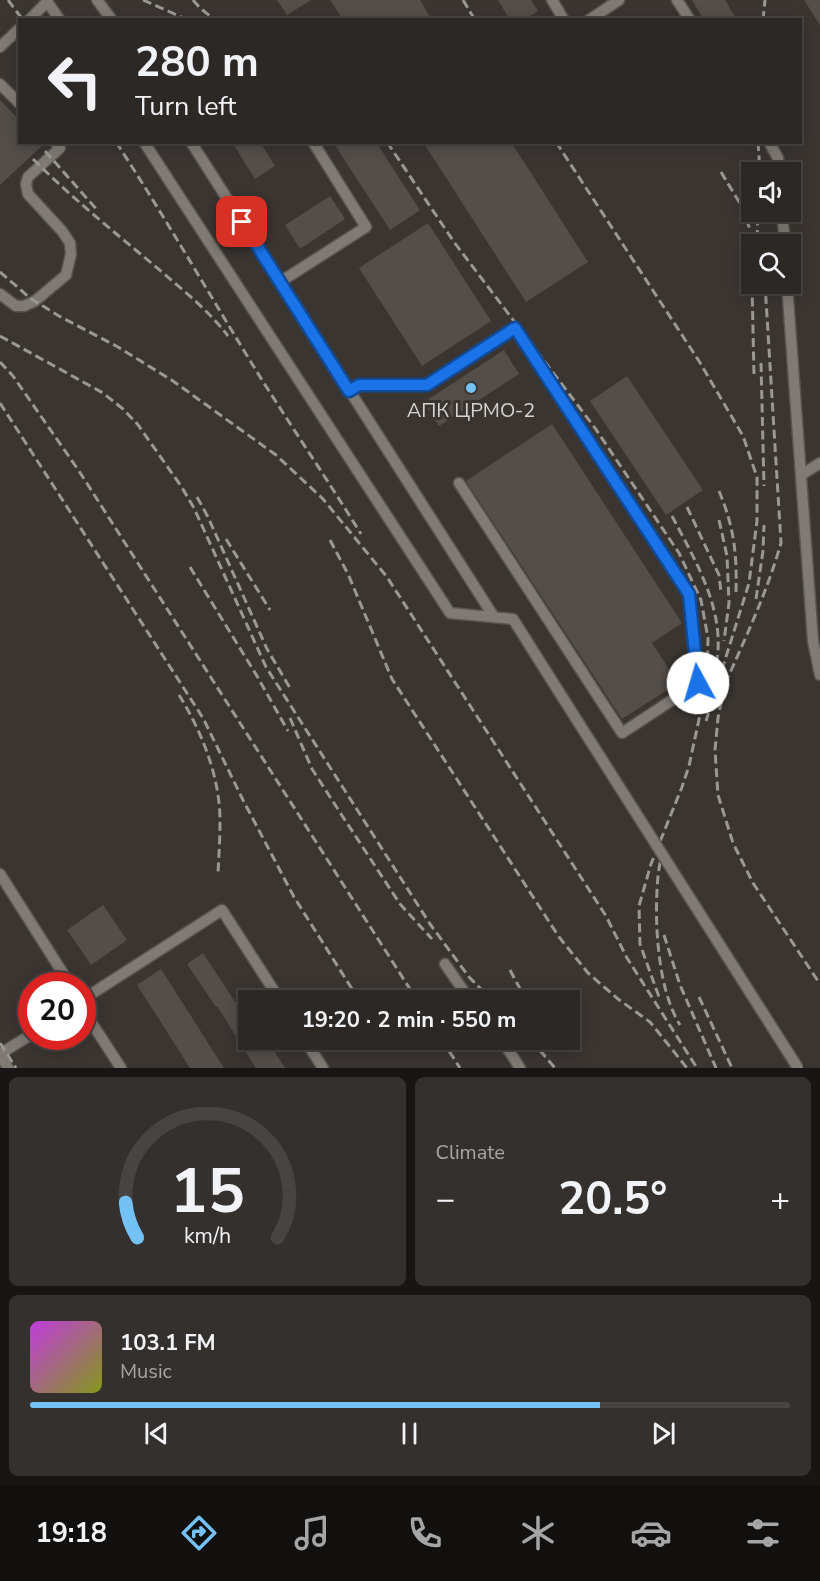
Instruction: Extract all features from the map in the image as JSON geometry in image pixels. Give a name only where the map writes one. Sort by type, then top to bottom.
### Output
[{"type":"lane","points":[[97,0],[110,18]]},
{"type":"lane","points":[[552,0],[563,18]]},
{"type":"lane","points":[[592,18],[619,0]]},
{"type":"lane","points":[[677,0],[689,18]]},
{"type":"lane","points":[[31,18],[46,1],[59,18]]},
{"type":"lane","points":[[0,47],[18,30]]},
{"type":"lane","points":[[0,84],[18,102]]},
{"type":"lane","points":[[0,294],[16,306],[24,306],[35,301],[66,275],[71,254],[70,243],[62,231],[27,194],[26,184],[28,177],[60,148],[57,144]]},
{"type":"lane","points":[[145,144],[450,613],[513,619],[798,1068]]},
{"type":"lane","points":[[192,144],[494,617]]},
{"type":"lane","points":[[280,282],[366,227],[314,144]]},
{"type":"lane","points":[[770,144],[779,162]]},
{"type":"lane","points":[[789,294],[813,641],[820,675]]},
{"type":"lane","points":[[349,391],[359,385],[427,385],[515,328],[689,594],[698,683],[622,733],[459,483]]},
{"type":"lane","points":[[801,475],[820,463]]},
{"type":"lane","points":[[0,874],[62,972]]},
{"type":"lane","points":[[96,991],[222,910],[274,990]]},
{"type":"lane","points":[[445,964],[463,990]]},
{"type":"lane","points":[[96,1030],[121,1068]]},
{"type":"lane","points":[[8,1068],[0,1055],[18,1043]]},
{"type":"lane","points":[[311,1050],[323,1068]]},
{"type":"lane","points":[[508,1050],[520,1068]]},
{"type":"building","points":[[277,0],[311,0],[287,15]]},
{"type":"building","points":[[330,0],[420,0],[431,18],[342,18]]},
{"type":"building","points":[[498,0],[531,0],[538,11],[527,18],[509,18]]},
{"type":"building","points":[[692,0],[725,0],[736,18],[703,18]]},
{"type":"building","points":[[804,0],[820,0],[820,25]]},
{"type":"building","points":[[0,100],[18,119],[18,144],[44,144],[0,185]]},
{"type":"building","points":[[233,144],[261,144],[275,166],[255,179]]},
{"type":"building","points":[[334,144],[377,144],[420,210],[390,230]]},
{"type":"building","points":[[424,144],[512,144],[588,262],[526,302]]},
{"type":"building","points":[[330,196],[345,219],[300,249],[285,225]]},
{"type":"building","points":[[428,223],[491,321],[422,366],[359,268]]},
{"type":"building","points":[[504,350],[519,374],[439,426],[424,402]]},
{"type":"building","points":[[627,376],[703,490],[666,515],[590,401]]},
{"type":"building","points":[[552,424],[682,623],[652,643],[678,683],[622,719],[466,481]]},
{"type":"building","points":[[103,905],[127,940],[91,965],[67,930]]},
{"type":"building","points":[[203,953],[235,1002],[238,1000],[238,1039],[217,1006],[187,964]]},
{"type":"building","points":[[161,969],[224,1068],[190,1068],[137,985]]},
{"type":"building","points":[[245,1050],[273,1050],[285,1068],[256,1068]]},
{"type":"railway","points":[[8,0],[22,18]]},
{"type":"railway","points":[[143,0],[184,18]]},
{"type":"railway","points":[[193,0],[212,18]]},
{"type":"railway","points":[[463,0],[474,18]]},
{"type":"railway","points":[[763,18],[765,0]]},
{"type":"railway","points":[[117,144],[262,380],[361,534]]},
{"type":"railway","points":[[388,144],[454,242],[595,428],[679,553],[701,600],[708,638],[707,682],[689,766],[651,864],[639,906],[640,944],[659,997]]},
{"type":"railway","points":[[557,144],[699,361],[743,436],[757,477],[757,521],[749,583],[706,721]]},
{"type":"railway","points":[[758,144],[759,162]]},
{"type":"railway","points":[[45,151],[98,211]]},
{"type":"railway","points":[[33,159],[80,203],[197,302],[228,336]]},
{"type":"railway","points":[[721,172],[744,210],[750,234]]},
{"type":"railway","points":[[757,234],[758,222]]},
{"type":"railway","points":[[0,272],[30,298],[173,381],[276,455],[323,499],[387,577],[606,916],[627,958],[697,1068]]},
{"type":"railway","points":[[752,294],[754,375]]},
{"type":"railway","points":[[725,684],[763,597],[781,543],[766,294]]},
{"type":"railway","points":[[0,336],[103,393],[140,427]]},
{"type":"railway","points":[[0,362],[13,376],[79,471],[411,990]]},
{"type":"railway","points":[[761,363],[764,486]]},
{"type":"railway","points":[[0,403],[203,718],[294,897],[353,990]]},
{"type":"railway","points":[[136,422],[194,508],[266,667],[430,924],[469,977],[482,990]]},
{"type":"railway","points":[[719,491],[733,540],[736,592]]},
{"type":"railway","points":[[197,497],[267,649],[290,688]]},
{"type":"railway","points":[[687,507],[719,575],[721,592]]},
{"type":"railway","points":[[672,516],[700,572],[714,612],[718,632],[718,653],[714,674]]},
{"type":"railway","points":[[719,520],[727,556],[729,603],[724,641]]},
{"type":"railway","points":[[756,599],[763,551],[764,525]]},
{"type":"railway","points":[[226,539],[270,610]]},
{"type":"railway","points":[[330,540],[348,574],[392,679],[559,937],[588,973],[650,1022],[687,1068]]},
{"type":"railway","points":[[190,567],[288,731]]},
{"type":"railway","points":[[724,688],[715,750],[718,795],[733,843],[753,883],[820,984]]},
{"type":"railway","points":[[179,695],[202,740],[217,788],[220,821],[218,872]]},
{"type":"railway","points":[[290,718],[312,769],[400,904],[432,939]]},
{"type":"railway","points":[[663,849],[657,893],[659,953],[666,992],[680,1025]]},
{"type":"railway","points":[[664,935],[680,985],[716,1068]]},
{"type":"railway","points":[[510,970],[521,990]]},
{"type":"railway","points":[[699,997],[732,1068]]},
{"type":"railway","points":[[0,1043],[16,1068]]},
{"type":"railway","points":[[448,1050],[460,1068]]},
{"type":"railway","points":[[540,1050],[555,1068]]},
{"type":"place","name":"АПК ЦРМО-2","points":[[471,388]]},
{"type":"route","points":[[242,222],[349,391],[359,385],[427,385],[515,328],[689,594],[698,683]]}]
